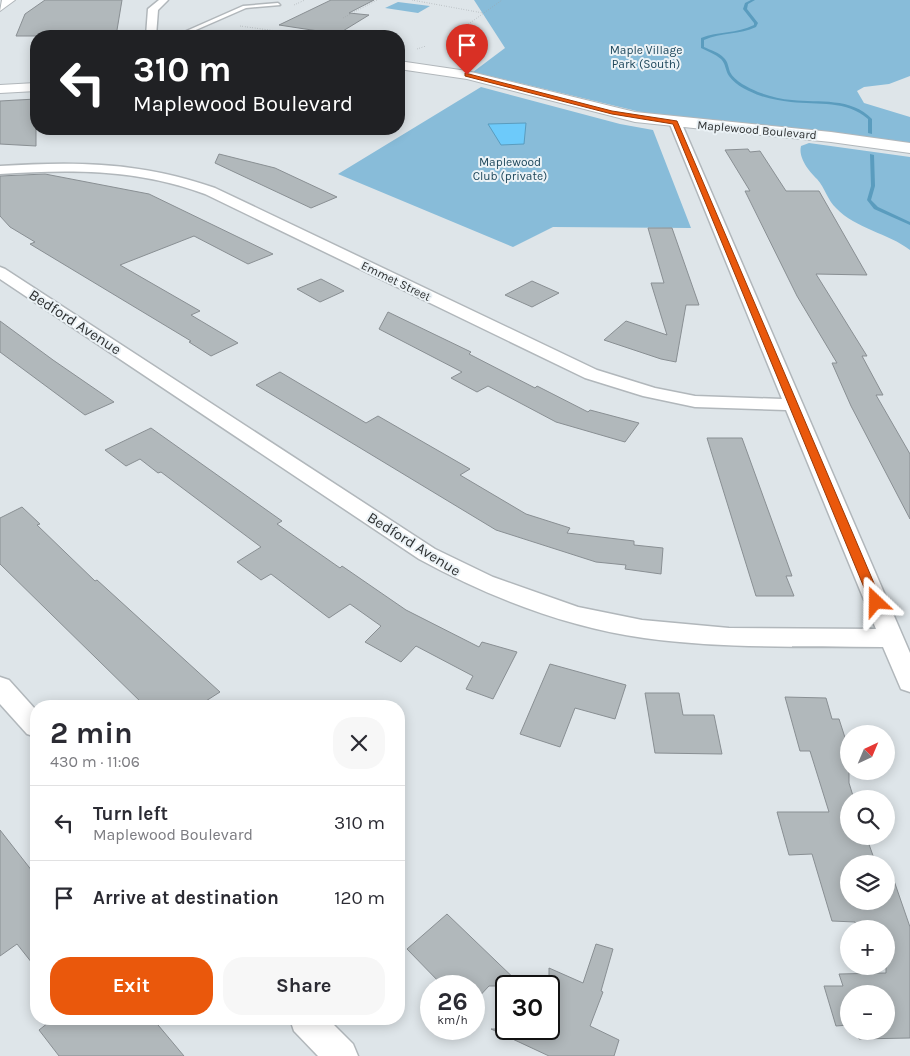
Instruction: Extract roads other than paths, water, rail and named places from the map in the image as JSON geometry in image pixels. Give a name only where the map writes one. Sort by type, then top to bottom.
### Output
[{"type":"street","points":[[0,7],[9,0]]},
{"type":"street","points":[[151,30],[153,9],[164,0]]},
{"type":"street","name":"Maplewood Boulevard","points":[[405,66],[461,73],[612,112],[675,122],[831,137],[910,148]]},
{"type":"street","points":[[0,79],[30,77]]},
{"type":"street","points":[[0,89],[30,87]]},
{"type":"street","points":[[675,122],[910,682]]},
{"type":"street","name":"Emmet Street","points":[[0,170],[85,166],[127,169],[170,177],[210,192],[591,374],[645,392],[691,401],[792,404]]},
{"type":"street","name":"Bedford Avenue","points":[[0,272],[427,554],[464,575],[512,595],[574,614],[620,625],[673,633],[721,637],[891,638]]},
{"type":"street","points":[[0,687],[30,720]]},
{"type":"street","points":[[312,1025],[341,1056]]},
{"type":"lane","points":[[192,30],[245,7],[278,4]]},
{"type":"waterway","points":[[753,0],[746,4],[745,9],[756,23],[755,26],[742,31],[709,36],[702,39],[702,47],[723,59],[730,75],[747,88],[768,97],[782,100],[829,103],[853,107],[870,119],[870,133]]},
{"type":"waterway","points":[[872,155],[873,186],[869,200],[876,208],[910,224]]},
{"type":"park label","name":"Maple Village Park (South)","points":[[646,57]]},
{"type":"park label","name":"Maplewood Club (private)","points":[[510,169]]}]
